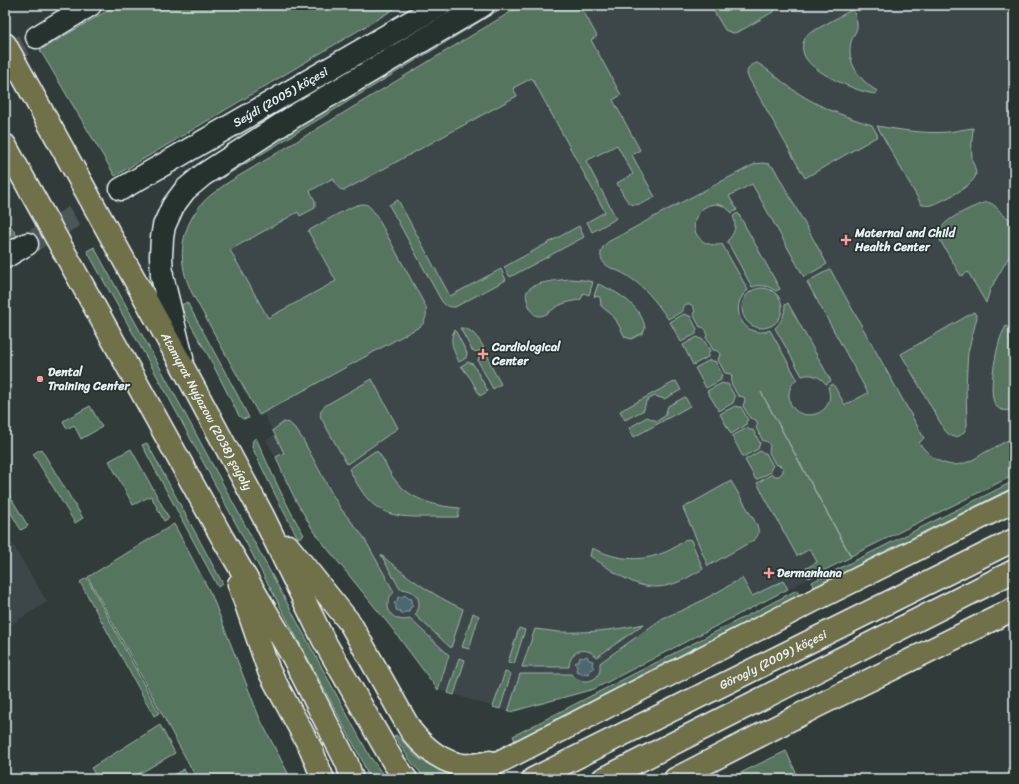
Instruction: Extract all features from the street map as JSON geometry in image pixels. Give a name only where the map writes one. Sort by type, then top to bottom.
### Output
[{"type":"main road","name":"Atamyrat Nyýazow (2038) şaýoly","points":[[5,44],[263,516],[324,639],[394,763],[406,779]]},
{"type":"main road","points":[[5,146],[223,539],[293,657],[347,763],[352,779]]},
{"type":"main road","points":[[466,779],[799,608],[1014,501]]},
{"type":"main road","points":[[263,516],[350,623],[411,731],[419,741],[431,752],[462,765],[488,762],[512,755]]},
{"type":"main road","points":[[223,539],[269,671],[311,749],[323,779]]},
{"type":"main road","name":"Görogly (2009) köçesi","points":[[533,779],[1014,540]]},
{"type":"main road","points":[[603,779],[1014,571]]},
{"type":"main road","points":[[675,779],[1014,609]]},
{"type":"main road","points":[[498,779],[500,772],[512,755]]},
{"type":"street","points":[[37,36],[90,5]]},
{"type":"street","name":"Seýdi (2005) köçesi","points":[[121,189],[440,5]]},
{"type":"street","points":[[185,371],[162,276],[161,256],[164,226],[173,206],[185,190],[203,175],[296,115],[483,5]]},
{"type":"street","points":[[5,257],[27,244]]},
{"type":"shaded area","name":"Cardiological Center","points":[[522,5],[1014,5],[1014,476],[851,557],[594,689],[510,712],[437,689],[391,627],[311,528],[266,440],[275,435],[264,415],[260,417],[192,293],[186,278],[183,263],[183,247],[186,230],[193,215],[201,204],[214,192]]},
{"type":"shaded area","points":[[5,532],[47,602],[5,628]]},
{"type":"green space","points":[[117,5],[401,5],[115,176],[40,50]]},
{"type":"green space","points":[[500,5],[507,5],[217,181],[215,178],[249,157]]},
{"type":"green space","points":[[522,5],[580,5],[597,36],[591,40],[621,95],[613,100],[640,150],[632,155],[655,197],[635,205],[631,204],[624,197],[617,183],[633,174],[617,145],[586,161],[616,218],[592,232],[587,222],[605,212],[532,78],[513,88],[517,96],[345,190],[339,188],[333,178],[310,191],[315,201],[315,208],[300,216],[298,212],[230,250],[268,318],[336,281],[308,231],[351,207],[365,204],[375,213],[426,307],[425,320],[421,326],[259,415],[192,293],[186,279],[182,254],[183,244],[185,234],[194,215],[207,199],[229,182]]},
{"type":"green space","points":[[710,5],[775,5],[775,10],[734,33],[725,30]]},
{"type":"green space","points":[[853,9],[857,25],[851,42],[851,57],[860,76],[877,91],[876,94],[859,90],[829,77],[812,65],[804,54],[803,44],[808,34]]},
{"type":"green space","points":[[757,63],[806,98],[855,120],[872,125],[878,136],[805,178],[747,75],[749,67],[752,64]]},
{"type":"green space","points":[[877,126],[921,132],[948,132],[973,128],[972,159],[976,172],[974,178],[964,188],[950,197],[931,205],[922,205]]},
{"type":"green space","points":[[763,163],[769,164],[774,168],[827,264],[804,277],[752,184],[729,196],[737,210],[732,213],[723,206],[715,204],[707,206],[700,211],[696,218],[694,227],[697,235],[704,242],[713,245],[722,244],[748,290],[742,297],[739,305],[741,320],[746,327],[753,331],[761,332],[770,330],[797,379],[791,386],[790,390],[789,395],[791,405],[804,415],[813,415],[820,412],[827,406],[829,398],[828,387],[833,384],[845,405],[868,393],[807,282],[830,269],[924,438],[919,443],[924,449],[935,459],[955,465],[974,459],[1014,437],[1014,475],[851,556],[761,392],[851,557],[809,578],[805,569],[817,562],[810,549],[797,556],[757,483],[772,474],[779,476],[783,472],[783,468],[775,464],[769,452],[770,446],[766,441],[763,441],[756,428],[758,424],[757,421],[750,418],[743,406],[745,400],[744,397],[738,396],[731,383],[731,374],[725,373],[718,360],[720,354],[713,350],[706,337],[706,330],[700,327],[693,314],[695,311],[693,306],[686,304],[683,311],[668,319],[644,289],[626,275],[606,265],[601,257],[602,249],[608,242],[751,166]]},
{"type":"green space","points":[[398,200],[450,296],[501,269],[506,280],[455,307],[445,305],[389,205]]},
{"type":"green space","points":[[986,202],[993,205],[1002,214],[1014,222],[1014,248],[990,290],[986,303],[968,272],[961,276],[941,242],[938,233],[941,228],[952,218],[966,210]]},
{"type":"green space","points":[[738,213],[780,289],[776,291],[765,286],[752,287],[727,241],[732,235],[734,229],[735,223],[733,216]]},
{"type":"green space","points":[[5,217],[17,236],[5,243]]},
{"type":"green space","points":[[579,226],[584,237],[510,277],[504,267]]},
{"type":"green space","points":[[94,247],[369,755],[386,779],[369,779],[362,760],[163,387],[87,251]]},
{"type":"green space","points":[[570,279],[593,282],[589,295],[584,293],[581,299],[560,305],[542,316],[533,314],[526,294],[531,287],[541,283]]},
{"type":"green space","points":[[598,284],[620,295],[634,306],[643,320],[645,328],[643,333],[631,339],[625,337],[616,320],[601,306],[600,297],[594,296]]},
{"type":"green space","points":[[762,288],[770,290],[776,294],[780,300],[782,308],[780,316],[776,322],[770,326],[762,328],[754,326],[748,322],[744,316],[742,308],[744,300],[748,294],[754,290]]},
{"type":"green space","points":[[187,302],[249,418],[243,419],[239,416],[208,355],[180,306]]},
{"type":"green space","points":[[788,303],[831,381],[826,384],[815,376],[802,376],[775,328],[784,315],[785,305]]},
{"type":"green space","points":[[974,312],[977,317],[968,352],[967,367],[967,425],[960,436],[954,437],[947,433],[944,429],[901,354]]},
{"type":"green space","points":[[684,314],[690,316],[697,329],[696,334],[681,342],[670,322]]},
{"type":"green space","points":[[1006,326],[1009,328],[1010,347],[1014,358],[1014,409],[1002,410],[995,405],[992,390],[996,356],[1000,339]]},
{"type":"green space","points":[[460,328],[468,329],[477,337],[484,348],[477,352],[472,350]]},
{"type":"green space","points":[[455,330],[467,353],[466,358],[459,362],[452,341]]},
{"type":"green space","points":[[697,337],[703,339],[710,351],[708,357],[693,365],[683,345]]},
{"type":"green space","points":[[487,353],[492,368],[501,384],[493,389],[478,361],[479,356]]},
{"type":"green space","points":[[710,360],[715,361],[722,374],[721,380],[706,388],[695,368]]},
{"type":"green space","points":[[468,362],[473,364],[488,391],[480,396],[471,379],[461,366]]},
{"type":"green space","points":[[372,379],[398,428],[347,464],[320,416],[321,412],[326,405]]},
{"type":"green space","points":[[676,381],[681,390],[664,399],[655,396],[646,401],[644,410],[625,420],[620,411]]},
{"type":"green space","points":[[722,383],[728,384],[735,397],[733,403],[719,411],[707,391]]},
{"type":"green space","points":[[685,397],[690,406],[634,437],[629,428],[647,417],[657,421],[665,416],[668,406]]},
{"type":"green space","points":[[90,406],[102,427],[81,439],[74,425],[67,429],[63,421]]},
{"type":"green space","points":[[735,406],[741,407],[748,420],[746,425],[731,434],[720,414]]},
{"type":"green space","points":[[284,422],[289,423],[294,427],[302,438],[341,509],[363,536],[394,592],[388,602],[390,612],[398,619],[410,619],[449,655],[438,690],[391,627],[322,542],[296,501],[276,457],[284,453],[273,430]]},
{"type":"green space","points":[[747,428],[753,430],[760,443],[758,449],[743,457],[732,436]]},
{"type":"green space","points":[[256,438],[284,499],[304,535],[298,538],[252,447],[253,440]]},
{"type":"green space","points":[[147,443],[223,584],[218,587],[142,445]]},
{"type":"green space","points":[[41,449],[83,518],[75,523],[33,454]]},
{"type":"green space","points":[[131,449],[169,518],[164,521],[151,496],[133,505],[109,461]]},
{"type":"green space","points":[[375,451],[378,452],[398,484],[405,490],[413,496],[430,503],[460,508],[458,517],[415,517],[393,515],[374,505],[363,493],[349,469]]},
{"type":"green space","points":[[760,451],[766,453],[773,466],[771,468],[771,472],[756,480],[745,460]]},
{"type":"green space","points":[[731,481],[757,525],[758,535],[754,540],[708,566],[683,508]]},
{"type":"green space","points":[[1014,481],[1014,487],[814,587],[812,582]]},
{"type":"green space","points":[[5,488],[28,526],[21,530],[5,503]]},
{"type":"green space","points":[[174,524],[212,596],[260,719],[291,779],[197,779],[88,577]]},
{"type":"green space","points":[[688,539],[691,540],[703,569],[678,582],[658,587],[637,584],[627,580],[590,556],[592,548],[612,556],[622,558],[632,559],[651,557],[662,554]]},
{"type":"green space","points":[[381,555],[420,585],[463,609],[451,648],[415,615],[419,605],[417,597],[410,591],[400,589]]},
{"type":"green space","points":[[87,578],[159,713],[154,716],[80,582]]},
{"type":"green space","points":[[742,578],[752,596],[783,581],[788,589],[594,689],[508,712],[520,674],[571,674],[578,680],[592,680],[598,675],[600,663],[663,618],[699,602]]},
{"type":"green space","points":[[797,590],[799,595],[515,741],[513,736]]},
{"type":"green space","points":[[473,613],[479,616],[469,649],[462,647]]},
{"type":"green space","points":[[644,624],[597,657],[588,651],[583,650],[575,653],[570,661],[569,667],[522,667],[535,629],[559,632],[581,632]]},
{"type":"green space","points":[[519,628],[525,630],[514,664],[508,662]]},
{"type":"green space","points":[[459,658],[465,660],[454,695],[448,693]]},
{"type":"green space","points":[[505,672],[511,674],[500,709],[493,707]]},
{"type":"green space","points":[[160,725],[175,753],[130,779],[98,779],[91,768]]},
{"type":"green space","points":[[396,735],[419,759],[447,772],[449,775],[446,779],[426,779],[412,763],[394,736]]},
{"type":"green space","points":[[786,751],[799,779],[728,779]]},
{"type":"green space","points":[[184,769],[189,779],[166,779]]},
{"type":"water","points":[[405,595],[412,599],[411,603],[413,606],[410,608],[409,612],[402,614],[400,611],[396,610],[394,603],[397,601],[398,597]]},
{"type":"water","points":[[587,656],[589,660],[593,661],[592,665],[594,668],[590,670],[589,674],[585,673],[582,675],[580,672],[576,671],[577,667],[575,663],[579,661],[580,657],[583,658]]},
{"type":"tunnel","points":[[5,56],[37,37]]},
{"type":"tunnel","points":[[27,244],[121,189]]},
{"type":"place","name":"Maternal and Child Health Center","points":[[846,240]]},
{"type":"place","name":"Cardiological Center","points":[[483,354]]},
{"type":"place","name":"Dental Training Center","points":[[40,379]]},
{"type":"place","name":"Dermanhana","points":[[769,573]]}]
